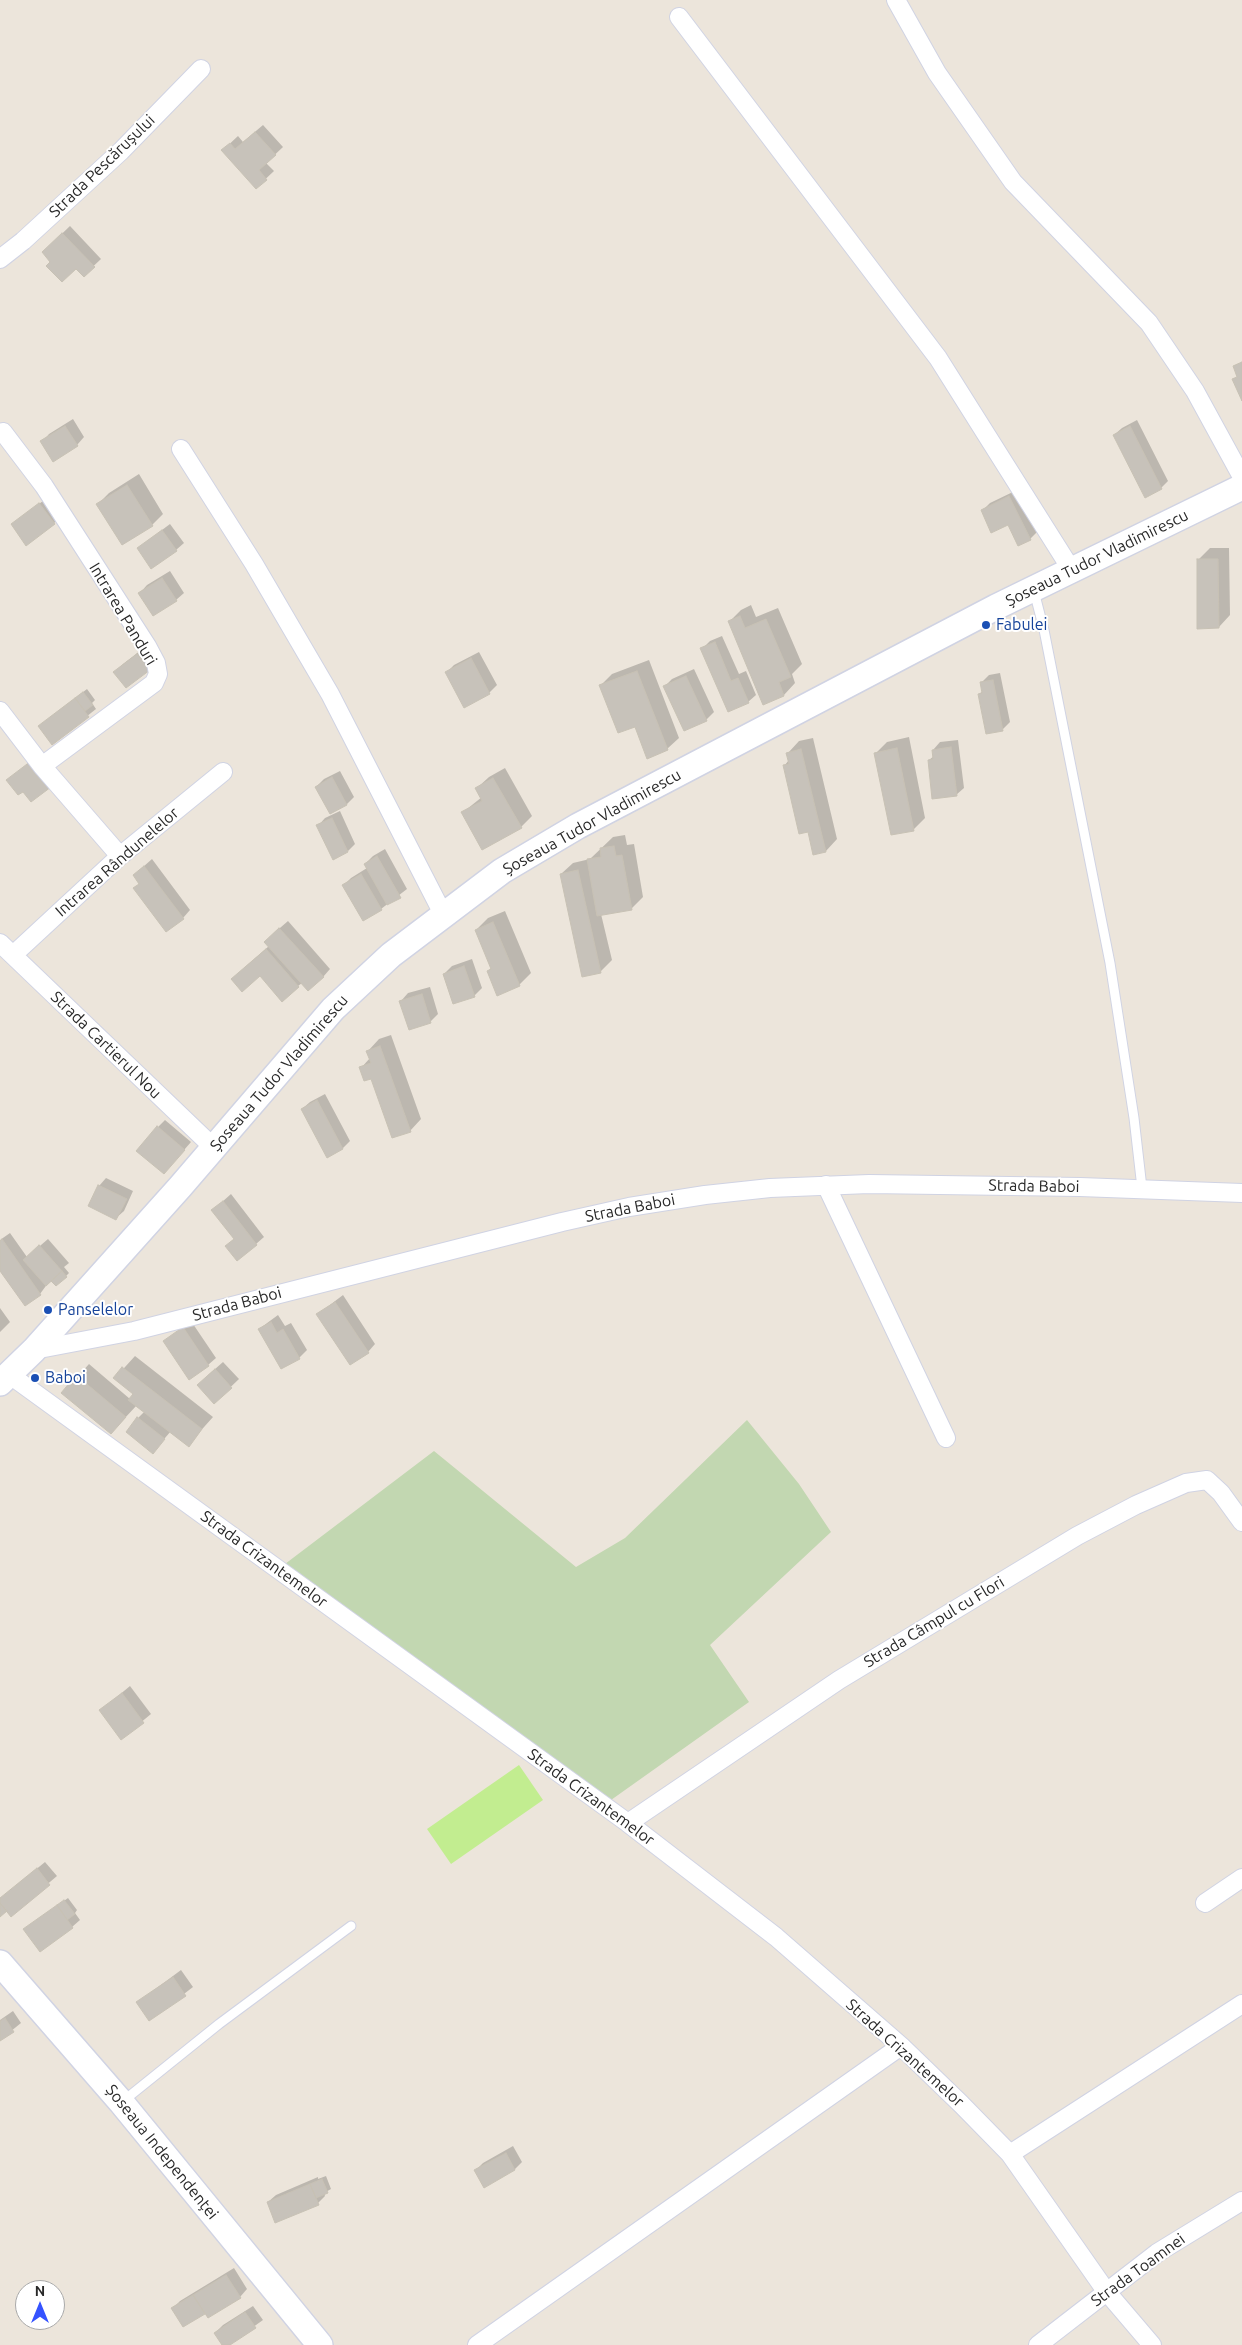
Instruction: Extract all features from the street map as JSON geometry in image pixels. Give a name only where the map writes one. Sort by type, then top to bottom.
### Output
[{"type":"main road","name":"Șoseaua Tudor Vladimirescu","points":[[5,1379],[34,1350],[333,1009],[391,955],[502,871],[578,826],[1033,588],[1242,487]]},
{"type":"main road","name":"Șoseaua Independenței","points":[[0,1963],[122,2102],[320,2345]]},
{"type":"street","points":[[896,0],[937,73],[1013,182],[1149,324],[1195,391],[1242,477]]},
{"type":"street","points":[[679,17],[938,358],[1071,569]]},
{"type":"street","name":"Strada Pescărușului","points":[[0,259],[23,241],[121,151],[201,69]]},
{"type":"street","name":"Intrarea Panduri","points":[[3,432],[44,486],[147,646],[156,663],[158,674],[154,683],[42,766]]},
{"type":"street","points":[[181,449],[254,564],[330,694],[443,914]]},
{"type":"street","points":[[0,711],[42,766],[120,856]]},
{"type":"street","name":"Intrarea Rândunelelor","points":[[13,955],[120,856],[223,772]]},
{"type":"street","name":"Strada Cartierul Nou","points":[[0,943],[213,1147]]},
{"type":"street","points":[[826,1185],[946,1438]]},
{"type":"street","name":"Strada Baboi","points":[[34,1350],[134,1331],[419,1258],[630,1207],[705,1195],[826,1185],[1142,1188],[1242,1192]]},
{"type":"street","name":"Strada Crizantemelor","points":[[5,1379],[628,1823],[776,1937],[901,2046],[1010,2154],[1106,2291],[1152,2345]]},
{"type":"street","name":"Strada Câmpul cu Flori","points":[[628,1823],[838,1680],[1077,1536],[1136,1505],[1186,1483],[1207,1480],[1222,1493],[1242,1522]]},
{"type":"street","points":[[1205,1903],[1242,1878]]},
{"type":"street","points":[[1010,2154],[1242,2004]]},
{"type":"street","points":[[477,2345],[901,2046]]},
{"type":"street","name":"Strada Toamnei","points":[[1038,2345],[1157,2253],[1242,2201]]},
{"type":"lane","points":[[1033,588],[1044,630],[1110,963],[1134,1118],[1142,1188]]},
{"type":"lane","points":[[122,2102],[219,2024],[351,1926]]},
{"type":"green space","points":[[747,1420],[799,1484],[831,1532],[710,1645],[749,1702],[611,1800],[285,1564],[434,1451],[576,1567],[625,1538]]},
{"type":"green space","points":[[519,1765],[543,1800],[451,1864],[427,1829]]},
{"type":"building","points":[[255,132],[276,155],[259,170],[267,180],[256,189],[221,150],[230,143],[235,149]]},
{"type":"building","points":[[62,233],[95,267],[84,277],[76,269],[62,282],[46,266],[50,262],[42,252]]},
{"type":"building","points":[[1242,362],[1242,401],[1232,379],[1237,377],[1233,366]]},
{"type":"building","points":[[65,426],[78,446],[53,462],[40,441]]},
{"type":"building","points":[[1130,426],[1162,489],[1145,498],[1113,435]]},
{"type":"building","points":[[127,485],[153,526],[122,545],[96,504]]},
{"type":"building","points":[[1009,496],[1031,540],[1018,546],[1008,525],[991,533],[981,510]]},
{"type":"building","points":[[39,503],[55,524],[26,546],[11,524]]},
{"type":"building","points":[[162,530],[177,551],[151,569],[137,548]]},
{"type":"building","points":[[1197,559],[1218,559],[1219,628],[1197,629]]},
{"type":"building","points":[[162,578],[177,601],[153,616],[138,593]]},
{"type":"building","points":[[740,616],[745,628],[766,619],[791,677],[779,682],[784,696],[763,705],[728,621]]},
{"type":"building","points":[[715,642],[731,681],[738,678],[749,703],[728,712],[700,648]]},
{"type":"building","points":[[137,654],[150,670],[126,688],[113,672]]},
{"type":"building","points":[[471,658],[490,694],[464,708],[445,672]]},
{"type":"building","points":[[637,671],[668,750],[647,759],[635,727],[618,733],[599,685]]},
{"type":"building","points":[[686,676],[707,721],[684,731],[663,686]]},
{"type":"building","points":[[993,680],[1003,731],[986,734],[978,694],[982,693],[980,682]]},
{"type":"building","points":[[83,692],[93,705],[85,711],[75,698]]},
{"type":"building","points":[[75,698],[89,717],[52,745],[38,726]]},
{"type":"building","points":[[951,747],[957,796],[932,799],[928,760],[933,759],[932,750]]},
{"type":"building","points":[[897,748],[914,831],[891,835],[874,753]]},
{"type":"building","points":[[801,749],[826,852],[813,855],[808,832],[799,834],[783,765],[789,764],[786,753]]},
{"type":"building","points":[[31,761],[51,787],[31,802],[23,792],[18,795],[6,780]]},
{"type":"building","points":[[332,777],[347,805],[330,814],[315,787]]},
{"type":"building","points":[[493,778],[522,828],[482,850],[461,812],[482,801],[475,788]]},
{"type":"building","points":[[332,818],[348,852],[333,860],[316,825]]},
{"type":"building","points":[[614,846],[616,856],[622,855],[632,910],[597,916],[587,859],[601,857],[600,848]]},
{"type":"building","points":[[377,856],[401,898],[387,905],[364,864]]},
{"type":"building","points":[[144,866],[184,919],[166,932],[133,888],[139,884],[133,875]]},
{"type":"building","points":[[578,870],[601,973],[582,977],[560,874]]},
{"type":"building","points":[[361,874],[382,910],[363,921],[342,885]]},
{"type":"building","points":[[493,922],[520,986],[497,996],[487,971],[491,969],[475,930]]},
{"type":"building","points":[[279,928],[324,977],[308,991],[264,942]]},
{"type":"building","points":[[266,949],[299,987],[282,1002],[260,976],[242,992],[231,979]]},
{"type":"building","points":[[464,966],[475,997],[453,1004],[443,974]]},
{"type":"building","points":[[422,994],[431,1023],[409,1030],[399,1001]]},
{"type":"building","points":[[380,1046],[411,1132],[392,1138],[371,1079],[364,1081],[359,1067],[371,1063],[366,1051]]},
{"type":"building","points":[[317,1100],[343,1149],[327,1158],[301,1109]]},
{"type":"building","points":[[157,1126],[185,1150],[164,1174],[136,1151]]},
{"type":"building","points":[[98,1185],[127,1199],[116,1220],[88,1206]]},
{"type":"building","points":[[223,1201],[257,1245],[237,1261],[225,1246],[234,1239],[211,1210]]},
{"type":"building","points":[[2,1239],[41,1295],[25,1306],[0,1271],[0,1241]]},
{"type":"building","points":[[39,1245],[62,1271],[46,1286],[23,1260]]},
{"type":"building","points":[[62,1271],[67,1277],[56,1286],[51,1281]]},
{"type":"building","points":[[335,1302],[369,1353],[350,1365],[316,1314]]},
{"type":"building","points":[[271,1322],[277,1333],[283,1329],[300,1359],[281,1369],[258,1329]]},
{"type":"building","points":[[183,1327],[209,1366],[189,1380],[163,1341]]},
{"type":"building","points":[[122,1367],[202,1429],[189,1447],[128,1400],[133,1394],[113,1378]]},
{"type":"building","points":[[215,1369],[232,1388],[214,1404],[197,1385]]},
{"type":"building","points":[[76,1375],[126,1417],[111,1434],[61,1393]]},
{"type":"building","points":[[137,1417],[165,1439],[153,1454],[126,1432]]},
{"type":"building","points":[[122,1693],[144,1723],[121,1740],[99,1710]]},
{"type":"building","points":[[37,1868],[50,1885],[11,1917],[0,1903],[0,1898]]},
{"type":"building","points":[[64,1900],[75,1914],[67,1920],[57,1905]]},
{"type":"building","points":[[0,1903],[7,1911],[0,1917]]},
{"type":"building","points":[[57,1905],[73,1928],[40,1952],[23,1929]]},
{"type":"building","points":[[173,1977],[186,1996],[149,2021],[136,2002]]},
{"type":"building","points":[[5,2018],[14,2032],[0,2041],[0,2021]]},
{"type":"building","points":[[506,2153],[515,2170],[484,2188],[474,2170]]},
{"type":"building","points":[[322,2179],[328,2193],[316,2198],[310,2184]]},
{"type":"building","points":[[310,2184],[319,2205],[275,2223],[267,2202]]},
{"type":"building","points":[[226,2275],[241,2298],[208,2318],[193,2295]]},
{"type":"building","points":[[193,2295],[205,2314],[183,2327],[171,2308]]},
{"type":"building","points":[[245,2312],[256,2328],[230,2345],[222,2345],[214,2333]]},
{"type":"place","name":"Fabulei","points":[[986,625]]},
{"type":"place","name":"Panselelor","points":[[48,1310]]},
{"type":"place","name":"Baboi","points":[[35,1378]]}]
